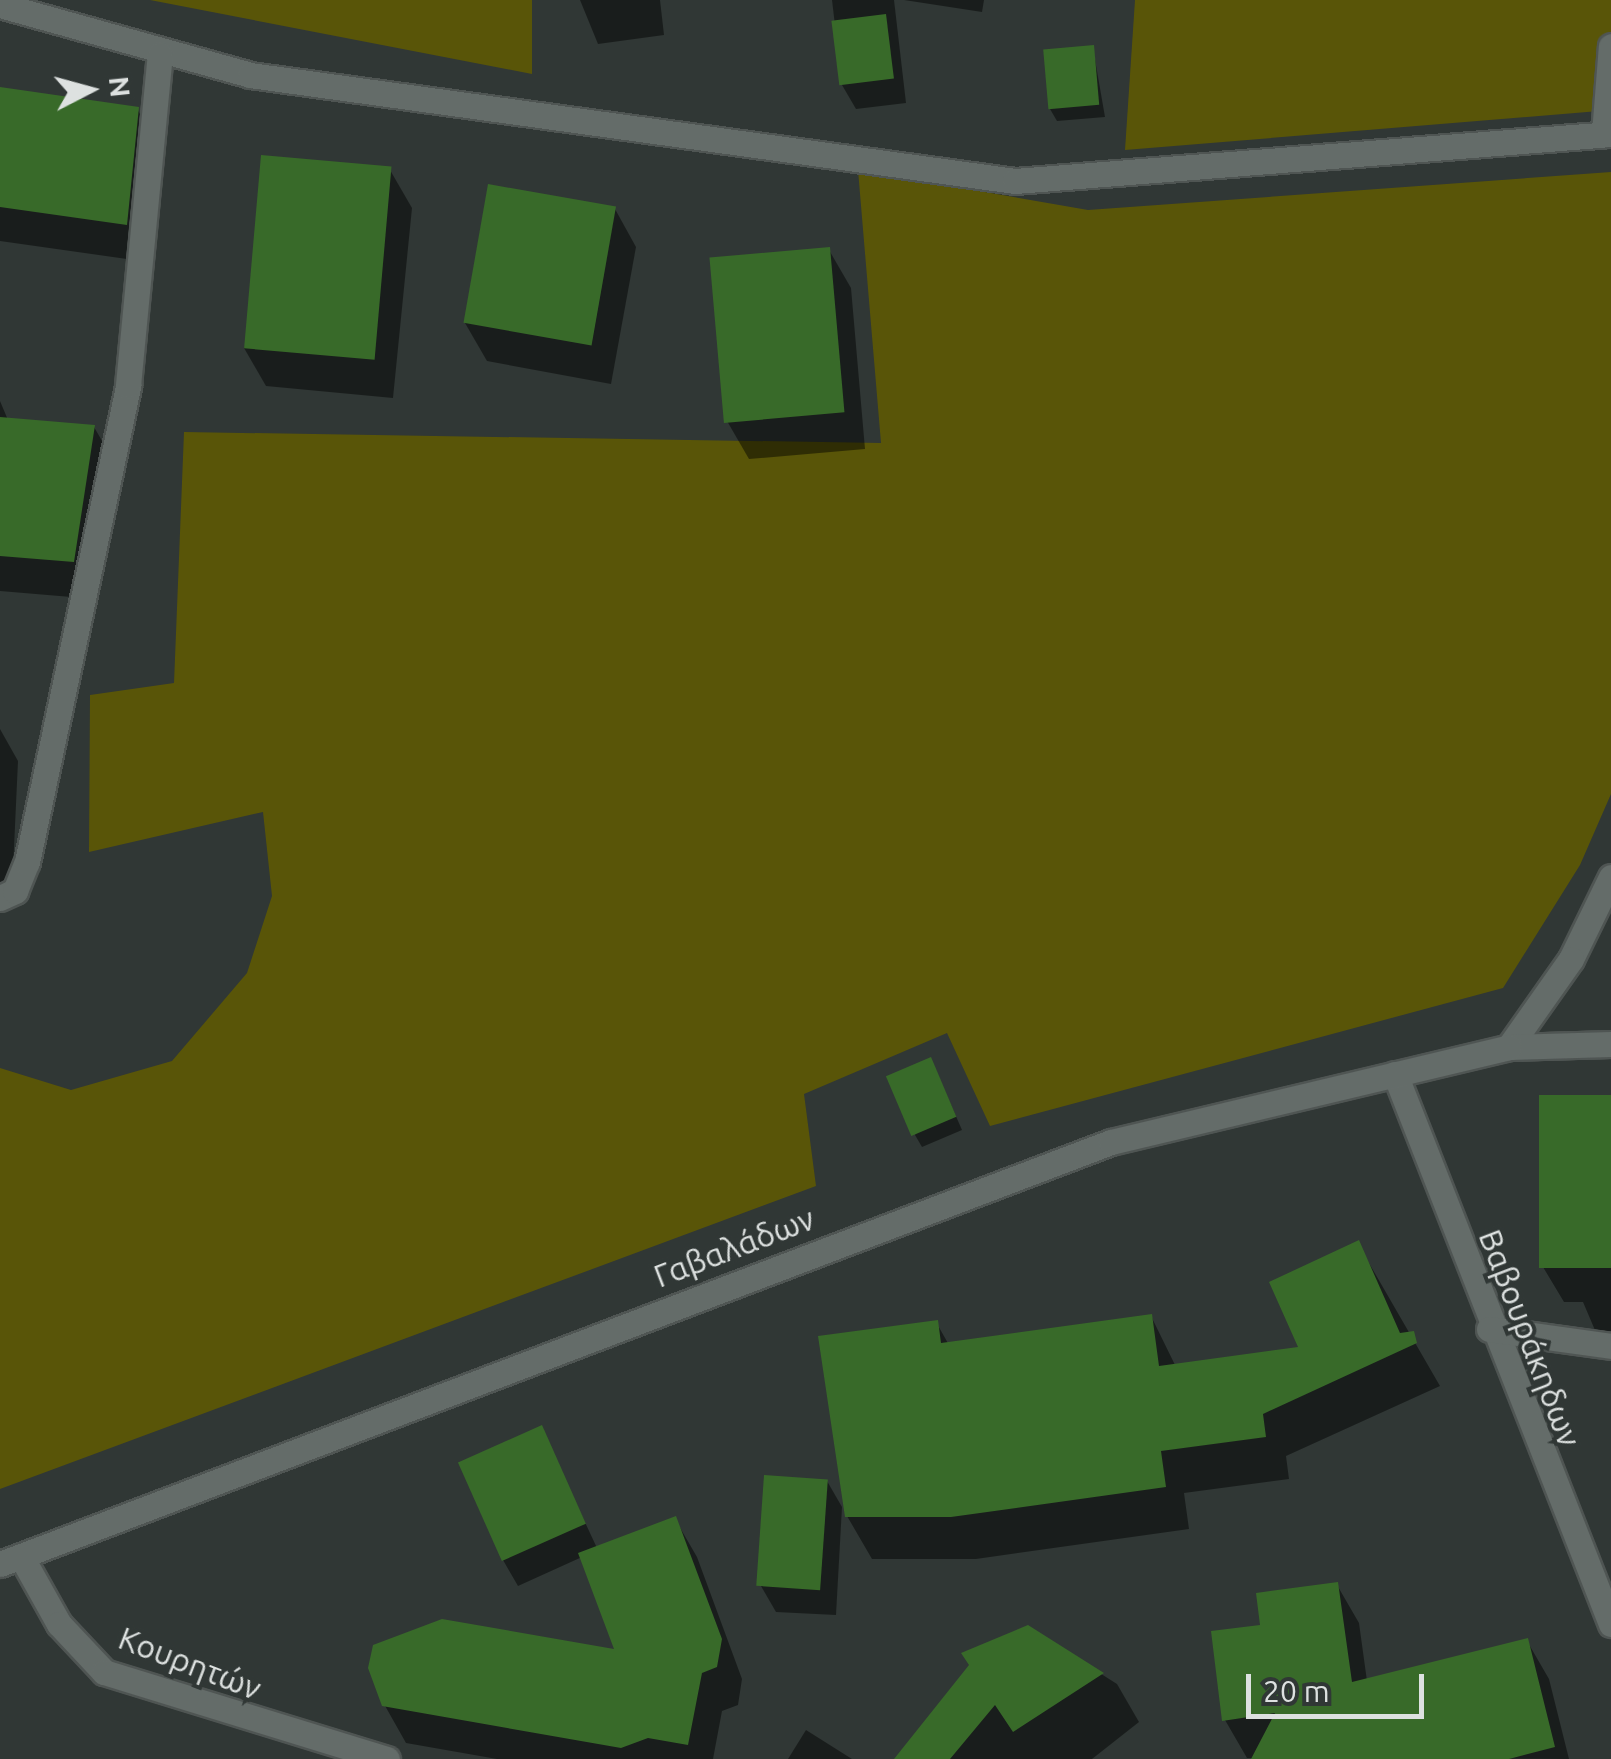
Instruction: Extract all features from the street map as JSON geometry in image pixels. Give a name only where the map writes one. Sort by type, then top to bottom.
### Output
[{"type":"street","points":[[0,6],[160,55],[250,75],[1015,181],[1608,134],[1611,46]]},
{"type":"street","points":[[0,898],[15,891],[27,862],[128,386],[160,55]]},
{"type":"street","points":[[1508,1047],[1571,959],[1611,878]]},
{"type":"street","name":"Γαβαλάδων","points":[[11,1560],[1111,1142],[1508,1047],[1611,1044]]},
{"type":"street","name":"Βαβουράκηδων","points":[[1395,1074],[1490,1328],[1611,1624]]},
{"type":"street","points":[[1490,1328],[1611,1346]]},
{"type":"street","name":"Κουρητών","points":[[11,1560],[59,1624],[104,1672],[387,1759]]},
{"type":"shaded area","points":[[150,0],[532,0],[532,74]]},
{"type":"shaded area","points":[[1135,0],[1611,0],[1611,110],[1125,150]]},
{"type":"shaded area","points":[[858,170],[1088,210],[1611,172],[1611,794],[1580,865],[1503,988],[990,1126],[947,1033],[804,1094],[816,1186],[0,1489],[0,1068],[71,1090],[172,1061],[247,973],[272,896],[263,812],[89,852],[90,695],[174,683],[184,432],[881,443]]},
{"type":"building","points":[[886,14],[894,79],[839,85],[831,21]]},
{"type":"building","points":[[1094,45],[1099,105],[1048,109],[1043,49]]},
{"type":"building","points":[[0,87],[139,107],[127,225],[0,207]]},
{"type":"building","points":[[261,155],[392,166],[375,360],[244,348]]},
{"type":"building","points":[[488,184],[616,207],[592,345],[464,323]]},
{"type":"building","points":[[830,247],[844,412],[724,423],[709,258]]},
{"type":"building","points":[[0,417],[95,425],[74,562],[0,556]]},
{"type":"building","points":[[931,1057],[956,1117],[911,1136],[886,1076]]},
{"type":"building","points":[[1539,1095],[1611,1095],[1611,1268],[1539,1268]]},
{"type":"building","points":[[1359,1240],[1400,1333],[1414,1331],[1417,1343],[1263,1414],[1266,1437],[1161,1451],[1166,1487],[951,1517],[845,1517],[818,1336],[938,1320],[941,1343],[1152,1314],[1159,1366],[1298,1347],[1269,1282]]},
{"type":"building","points":[[542,1425],[586,1524],[502,1561],[458,1462]]},
{"type":"building","points":[[764,1475],[828,1479],[820,1590],[756,1586]]},
{"type":"building","points":[[676,1516],[722,1639],[717,1667],[702,1673],[688,1745],[648,1738],[621,1748],[382,1706],[368,1668],[373,1645],[442,1619],[614,1649],[578,1553]]},
{"type":"building","points":[[1338,1582],[1352,1682],[1528,1638],[1555,1747],[1509,1759],[1251,1759],[1275,1713],[1222,1721],[1211,1631],[1260,1625],[1256,1593]]},
{"type":"building","points":[[1028,1625],[1104,1673],[1013,1732],[995,1705],[950,1759],[894,1759],[969,1665],[961,1653]]}]
